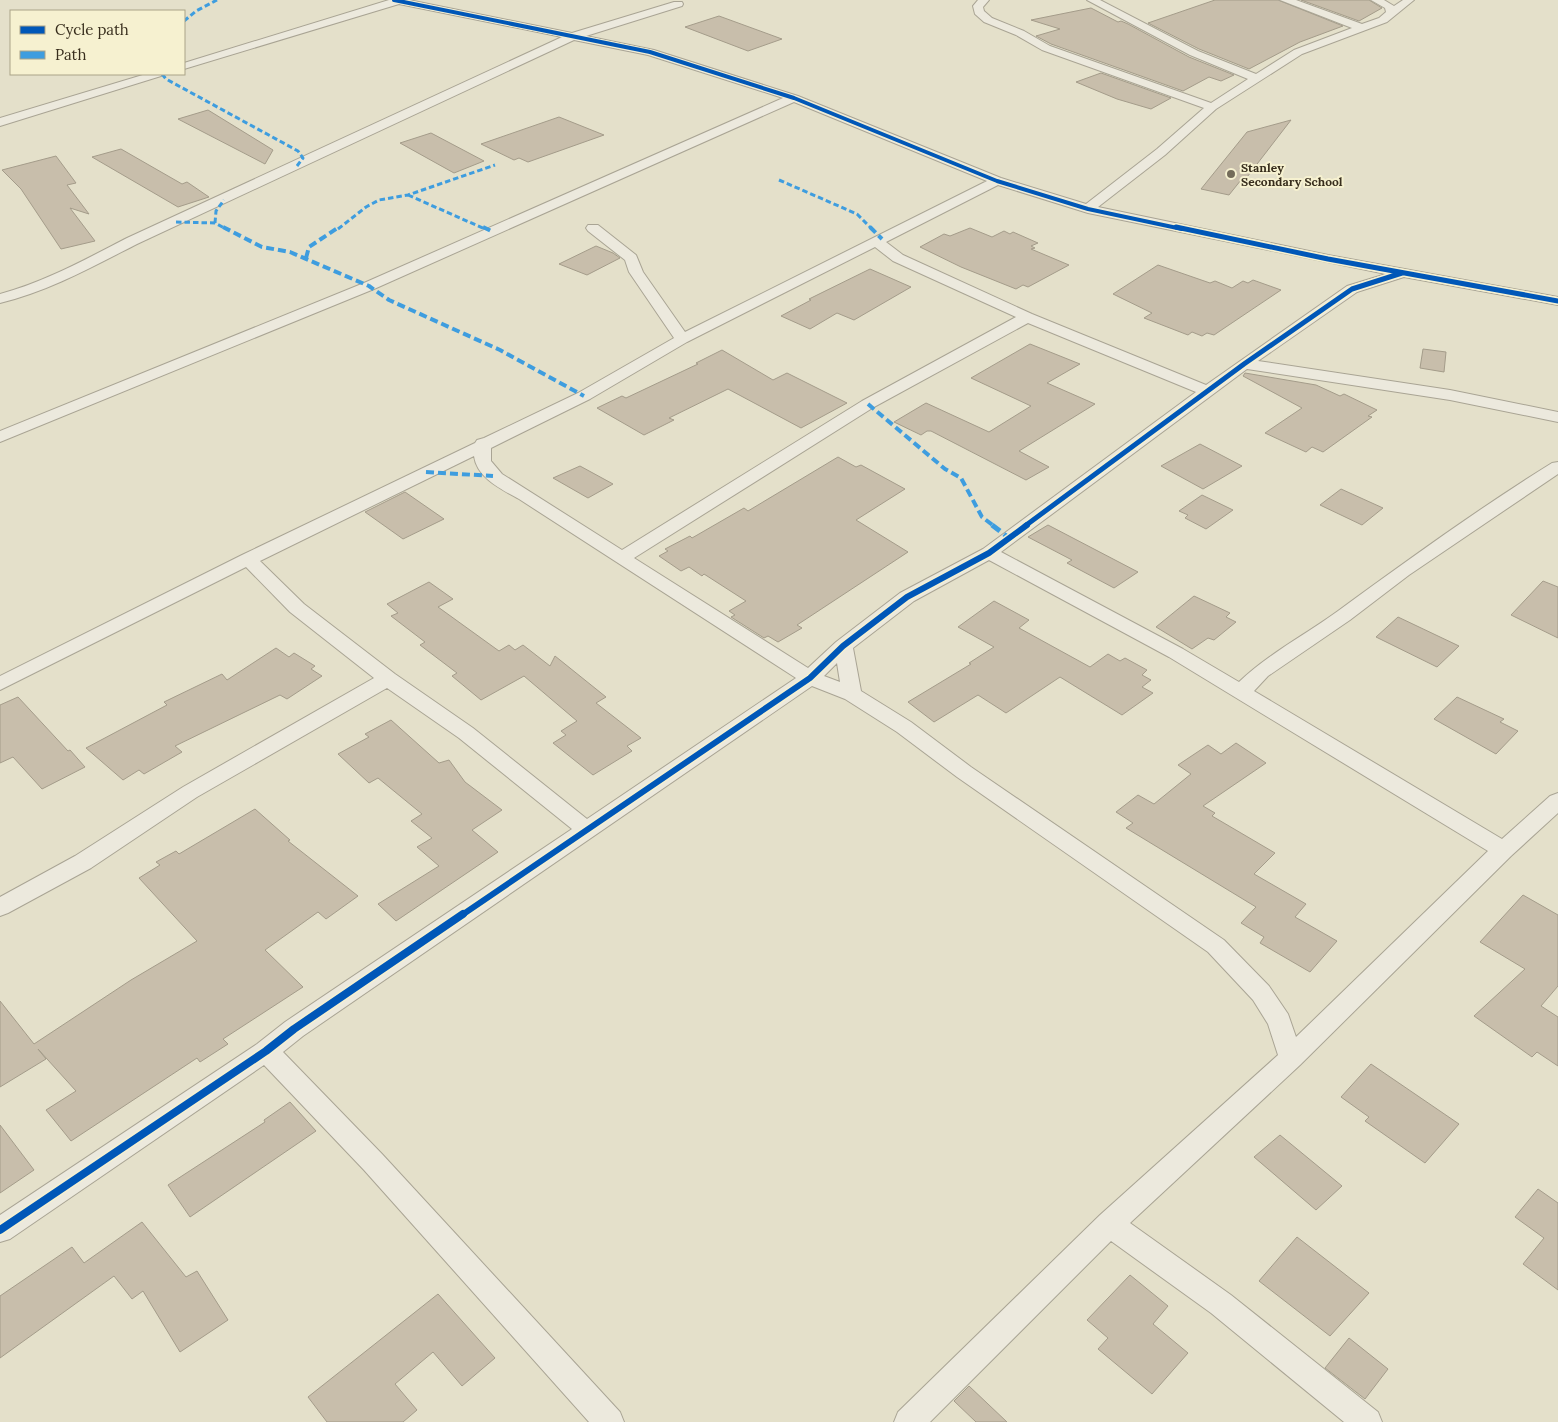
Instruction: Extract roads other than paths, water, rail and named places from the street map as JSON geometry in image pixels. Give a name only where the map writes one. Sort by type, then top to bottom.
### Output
[{"type":"street","points":[[984,0],[978,6],[979,12],[988,20],[1020,33],[1046,48],[1212,107]]},
{"type":"street","points":[[1092,0],[1194,52],[1257,78]]},
{"type":"street","points":[[1285,0],[1315,9],[1362,28]]},
{"type":"street","points":[[1376,0],[1389,6],[1392,13]]},
{"type":"street","points":[[1088,208],[1161,152],[1212,107],[1298,52],[1382,20],[1409,0]]},
{"type":"street","points":[[185,66],[397,1],[650,52],[794,98],[997,181],[1088,208],[1328,259],[1558,301]]},
{"type":"street","points":[[0,299],[35,287],[71,271],[154,230],[176,222],[574,36],[678,4]]},
{"type":"street","points":[[0,122],[154,75]]},
{"type":"street","points":[[0,437],[368,286],[794,98]]},
{"type":"street","points":[[0,684],[483,443],[584,396],[682,339],[850,253],[877,242],[997,181]]},
{"type":"street","points":[[593,228],[631,258],[636,272],[682,339]]},
{"type":"street","points":[[877,242],[898,258],[1027,317],[1208,391]]},
{"type":"street","points":[[850,253],[898,258]]},
{"type":"street","points":[[1328,259],[1346,281]]},
{"type":"street","points":[[0,1230],[266,1052],[294,1029],[810,678],[843,646],[907,597],[989,553],[1244,364],[1346,281],[1402,273]]},
{"type":"street","points":[[622,558],[868,404],[1027,317]]},
{"type":"street","points":[[1244,364],[1450,395],[1557,417]]},
{"type":"street","points":[[483,443],[483,462],[493,476],[754,644],[810,678],[852,694],[904,727],[964,772],[1216,946],[1261,992],[1279,1021],[1290,1058]]},
{"type":"street","points":[[1241,692],[1261,672],[1343,616],[1403,571],[1524,488],[1558,468]]},
{"type":"street","points":[[989,553],[1176,654],[1503,850]]},
{"type":"street","points":[[248,559],[297,608],[388,679],[466,733],[587,830]]},
{"type":"street","points":[[843,646],[852,694]]},
{"type":"street","points":[[0,907],[83,862],[199,787],[323,714],[388,679]]},
{"type":"street","points":[[909,1422],[1110,1224],[1290,1058],[1503,850],[1558,801]]},
{"type":"street","points":[[266,1052],[373,1162],[609,1422]]},
{"type":"street","points":[[1110,1224],[1221,1304],[1367,1422]]},
{"type":"place","name":"Stanley Secondary School","points":[[1231,174]]}]
